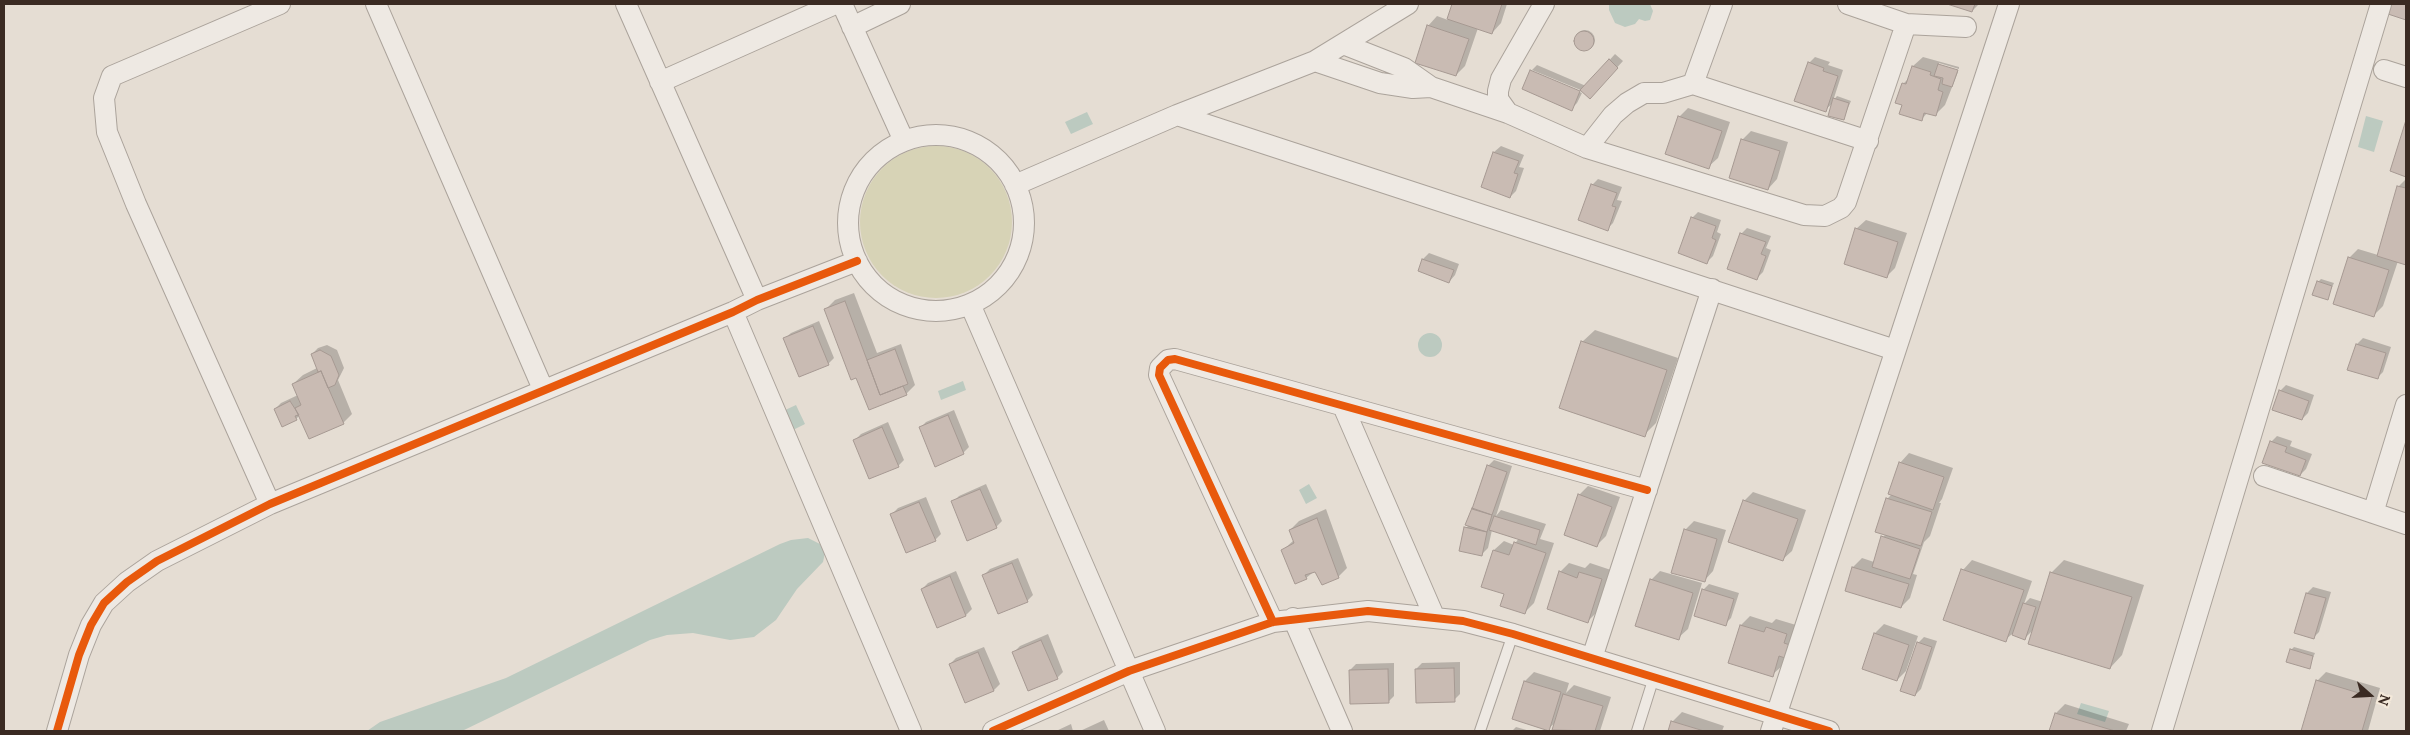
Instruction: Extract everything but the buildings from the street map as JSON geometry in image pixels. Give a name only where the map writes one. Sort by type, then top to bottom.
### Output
[{"type":"street","points":[[270,504],[136,204],[107,132],[104,98],[112,76],[280,4]]},
{"type":"street","points":[[376,4],[543,390]]},
{"type":"street","points":[[626,4],[757,300]]},
{"type":"street","points":[[660,82],[834,4]]},
{"type":"street","points":[[842,4],[904,141]]},
{"type":"street","points":[[852,27],[900,4]]},
{"type":"street","points":[[1015,185],[1177,115],[1315,61],[1408,4]]},
{"type":"street","points":[[1508,113],[1498,99],[1500,79],[1544,4]]},
{"type":"street","points":[[1693,84],[1722,4]]},
{"type":"street","points":[[1848,4],[1906,24],[1966,28]]},
{"type":"street","points":[[1773,723],[2009,4]]},
{"type":"street","points":[[2162,731],[2381,4]]},
{"type":"street","points":[[1343,44],[1404,68],[1431,87],[1508,113],[1587,148],[1804,215],[1825,216],[1841,208],[1846,202],[1906,24]]},
{"type":"street","points":[[1315,61],[1396,86],[1431,87]]},
{"type":"street","points":[[2384,70],[2406,77]]},
{"type":"street","points":[[1587,148],[1613,115],[1627,103],[1644,93],[1663,93],[1693,84],[1868,141]]},
{"type":"street","points":[[1177,115],[1895,350]]},
{"type":"street","points":[[928,135],[943,135],[972,143],[998,160],[1015,185],[1021,199],[1024,230],[1016,259],[998,285],[987,295],[970,304],[944,311],[929,311],[900,303],[874,286],[857,261],[852,247],[849,224],[851,201],[856,186],[874,161],[885,151],[904,141],[928,135]]},
{"type":"street","points":[[57,731],[79,655],[104,603],[127,582],[157,561],[270,504],[733,312],[757,300],[857,261]]},
{"type":"street","points":[[1592,658],[1712,289]]},
{"type":"street","points":[[970,304],[1155,731]]},
{"type":"street","points":[[733,312],[911,731]]},
{"type":"street","points":[[1273,622],[1170,399],[1160,375],[1160,368],[1163,363],[1176,359],[1647,490]]},
{"type":"street","points":[[2373,513],[2406,405]]},
{"type":"street","points":[[1343,406],[1434,616]]},
{"type":"street","points":[[2264,476],[2406,524]]},
{"type":"street","points":[[993,731],[1128,670],[1273,622],[1293,618],[1368,611],[1462,620],[1654,677],[1773,723],[1829,731]]},
{"type":"street","points":[[1293,618],[1342,731]]},
{"type":"lane","points":[[1480,731],[1513,634]]},
{"type":"lane","points":[[1637,731],[1654,677]]},
{"type":"shaded area","points":[[1609,4],[1650,4],[1653,11],[1650,20],[1639,19],[1635,24],[1625,27],[1615,23],[1609,10]]},
{"type":"shaded area","points":[[1087,112],[1093,124],[1071,134],[1065,122]]},
{"type":"shaded area","points":[[2366,116],[2383,121],[2374,152],[2358,147]]},
{"type":"shaded area","points":[[936,146],[965,152],[990,168],[1006,193],[1012,222],[1006,251],[990,276],[965,292],[936,298],[907,292],[882,276],[866,251],[860,222],[866,193],[882,168],[907,152]]},
{"type":"shaded area","points":[[1430,333],[1438,337],[1442,345],[1438,353],[1430,357],[1422,353],[1418,345],[1422,337]]},
{"type":"shaded area","points":[[963,381],[966,390],[941,400],[938,391]]},
{"type":"shaded area","points":[[796,405],[805,424],[793,430],[783,411]]},
{"type":"shaded area","points":[[1309,484],[1317,498],[1306,504],[1299,490]]},
{"type":"shaded area","points":[[808,538],[820,544],[825,553],[823,562],[797,589],[776,620],[754,637],[730,640],[693,633],[667,635],[650,640],[462,731],[367,731],[380,722],[506,678],[780,544],[791,540]]},
{"type":"shaded area","points":[[2081,703],[2109,711],[2105,722],[2077,714]]},
{"type":"cycle path","points":[[57,731],[79,655],[91,625],[104,603],[127,582],[157,561],[270,504],[733,312],[757,300],[857,261]]},
{"type":"cycle path","points":[[1273,622],[1159,375],[1160,368],[1168,360],[1175,359],[1647,490]]},
{"type":"cycle path","points":[[993,731],[1129,671],[1273,622],[1368,611],[1463,621],[1513,634],[1829,731]]}]
